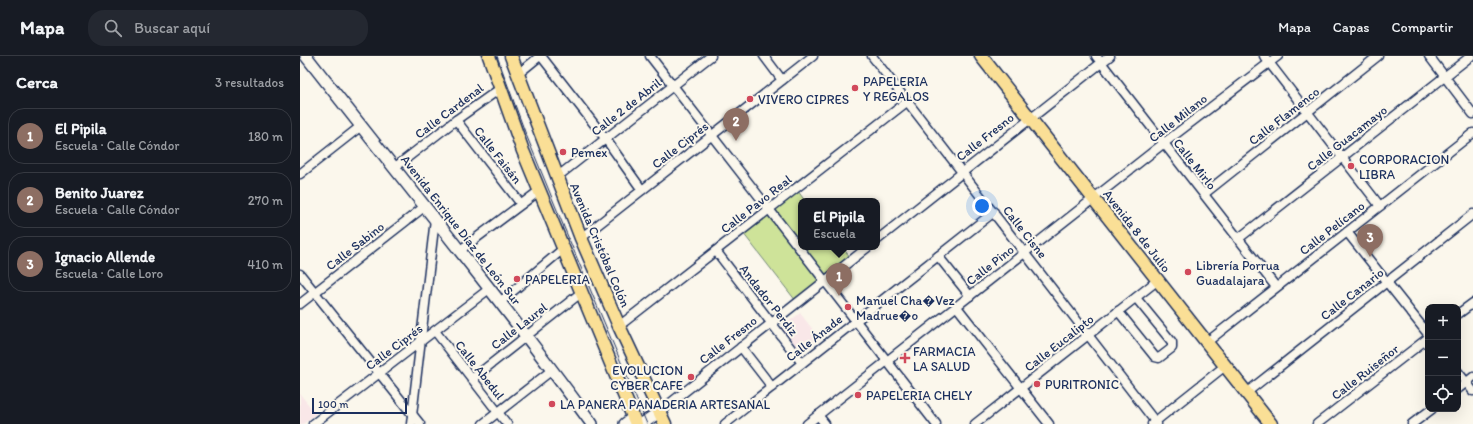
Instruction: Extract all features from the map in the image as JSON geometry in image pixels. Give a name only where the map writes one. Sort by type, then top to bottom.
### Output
[{"type":"main road","name":"Avenida Enrique Díaz de León Sur","points":[[306,56],[490,289],[592,424]]},
{"type":"main road","points":[[489,56],[539,191],[582,292],[634,422]]},
{"type":"main road","name":"Avenida Cristóbal Colón","points":[[511,56],[581,238],[619,326],[665,424]]},
{"type":"main road","name":"Avenida 8 de Julio","points":[[981,56],[1271,424]]},
{"type":"main road","name":"Calle Fresno","points":[[634,422],[660,412]]},
{"type":"street","points":[[483,56],[490,72],[501,88]]},
{"type":"street","name":"Avenida Cristóbal Colón","points":[[516,56],[518,74]]},
{"type":"street","points":[[518,74],[541,56],[605,138],[642,190]]},
{"type":"street","points":[[650,56],[798,247]]},
{"type":"street","name":"Calle 2 de Abril","points":[[557,177],[711,56]]},
{"type":"street","points":[[764,56],[782,80]]},
{"type":"street","name":"Calle Ciprés","points":[[581,238],[813,56]]},
{"type":"street","name":"Calle Cisne","points":[[872,56],[994,212],[1155,423]]},
{"type":"street","name":"Calle Fresno","points":[[880,238],[1031,119],[1099,59],[1110,56]]},
{"type":"street","name":"Calle Milano","points":[[1094,199],[1266,59],[1278,56]]},
{"type":"street","name":"Calle Flamenco","points":[[1204,194],[1378,56]]},
{"type":"street","points":[[1429,56],[1473,114]]},
{"type":"street","name":"Calle Guacamayo","points":[[1238,238],[1471,56]]},
{"type":"street","name":"Calle Mirlo","points":[[1099,59],[1276,287]]},
{"type":"street","points":[[1266,59],[1380,206]]},
{"type":"street","name":"Calle Cardenal","points":[[394,168],[456,120],[501,88]]},
{"type":"street","name":"Calle Pavo Real","points":[[619,326],[908,101]]},
{"type":"street","name":"Calle Faisán","points":[[456,120],[521,204]]},
{"type":"street","points":[[300,174],[361,126]]},
{"type":"street","name":"Calle Pelícano","points":[[1207,342],[1473,133]]},
{"type":"street","points":[[459,251],[539,191]]},
{"type":"street","name":"Calle Pino","points":[[807,424],[1094,199]]},
{"type":"street","name":"Calle Sabino","points":[[300,304],[424,207]]},
{"type":"street","name":"Calle Ánade","points":[[725,424],[994,212]]},
{"type":"street","name":"Calle Canario","points":[[1246,393],[1473,214]]},
{"type":"street","points":[[411,424],[434,219]]},
{"type":"street","points":[[1347,232],[1425,330]]},
{"type":"street","points":[[500,302],[564,249]]},
{"type":"street","points":[[801,250],[936,424]]},
{"type":"street","name":"Calle Fresno","points":[[660,412],[864,250]]},
{"type":"street","name":"Andador Perdiz","points":[[716,251],[802,363]]},
{"type":"street","points":[[938,256],[970,296]]},
{"type":"street","points":[[300,274],[420,424]]},
{"type":"street","name":"Calle Eucalipto","points":[[975,424],[1158,280]]},
{"type":"street","name":"Calle Ciprés","points":[[317,423],[420,341],[490,289]]},
{"type":"street","name":"Calle Laurel","points":[[472,379],[582,292]]},
{"type":"street","points":[[1118,312],[1155,358],[1158,358],[1172,348],[1172,342],[1136,298]]},
{"type":"street","points":[[1461,312],[1473,302]]},
{"type":"street","points":[[956,307],[1049,424]]},
{"type":"street","name":"Calle Abedul","points":[[434,331],[507,424]]},
{"type":"street","name":"Calle Ruiseñor","points":[[1317,424],[1425,340]]},
{"type":"street","points":[[741,347],[772,387]]},
{"type":"street","points":[[1155,423],[1225,366]]},
{"type":"street","points":[[483,424],[552,370]]},
{"type":"street","points":[[1461,376],[1473,391]]},
{"type":"street","points":[[1461,387],[1473,377]]},
{"type":"street","points":[[1412,424],[1428,412]]},
{"type":"street","points":[[818,415],[825,424]]},
{"type":"shaded area","points":[[800,313],[820,339],[798,356],[778,330]]},
{"type":"shaded area","points":[[300,394],[316,414],[303,424],[300,424]]},
{"type":"green space","points":[[798,191],[803,198],[798,198],[798,250],[844,250],[851,258],[796,301],[743,233]]},
{"type":"tram line","points":[[497,56],[525,132],[647,424]]},
{"type":"place","name":"PAPELERIA Y REGALOS","points":[[855,88]]},
{"type":"place","name":"VIVERO CIPRES","points":[[750,99]]},
{"type":"place","name":"Benito Juarez","points":[[736,141]]},
{"type":"place","name":"Pemex","points":[[563,152]]},
{"type":"place","name":"CORPORACION LIBRA","points":[[1351,166]]},
{"type":"place","name":"Ignacio Allende","points":[[1370,257]]},
{"type":"place","name":"Librería Porrua Guadalajara","points":[[1188,272]]},
{"type":"place","name":"PAPELERIA","points":[[517,279]]},
{"type":"place","name":"El Pipila","points":[[839,296]]},
{"type":"place","name":"Manuel Cha�Vez Madrue�o","points":[[848,307]]},
{"type":"place","name":"FARMACIA LA SALUD","points":[[905,358]]},
{"type":"place","name":"EVOLUCION CYBER CAFE","points":[[691,377]]},
{"type":"place","name":"PURITRONIC","points":[[1037,384]]},
{"type":"place","name":"PAPELERIA CHELY","points":[[858,395]]},
{"type":"place","name":"LA PANERA PANADERIA ARTESANAL","points":[[552,404]]}]
